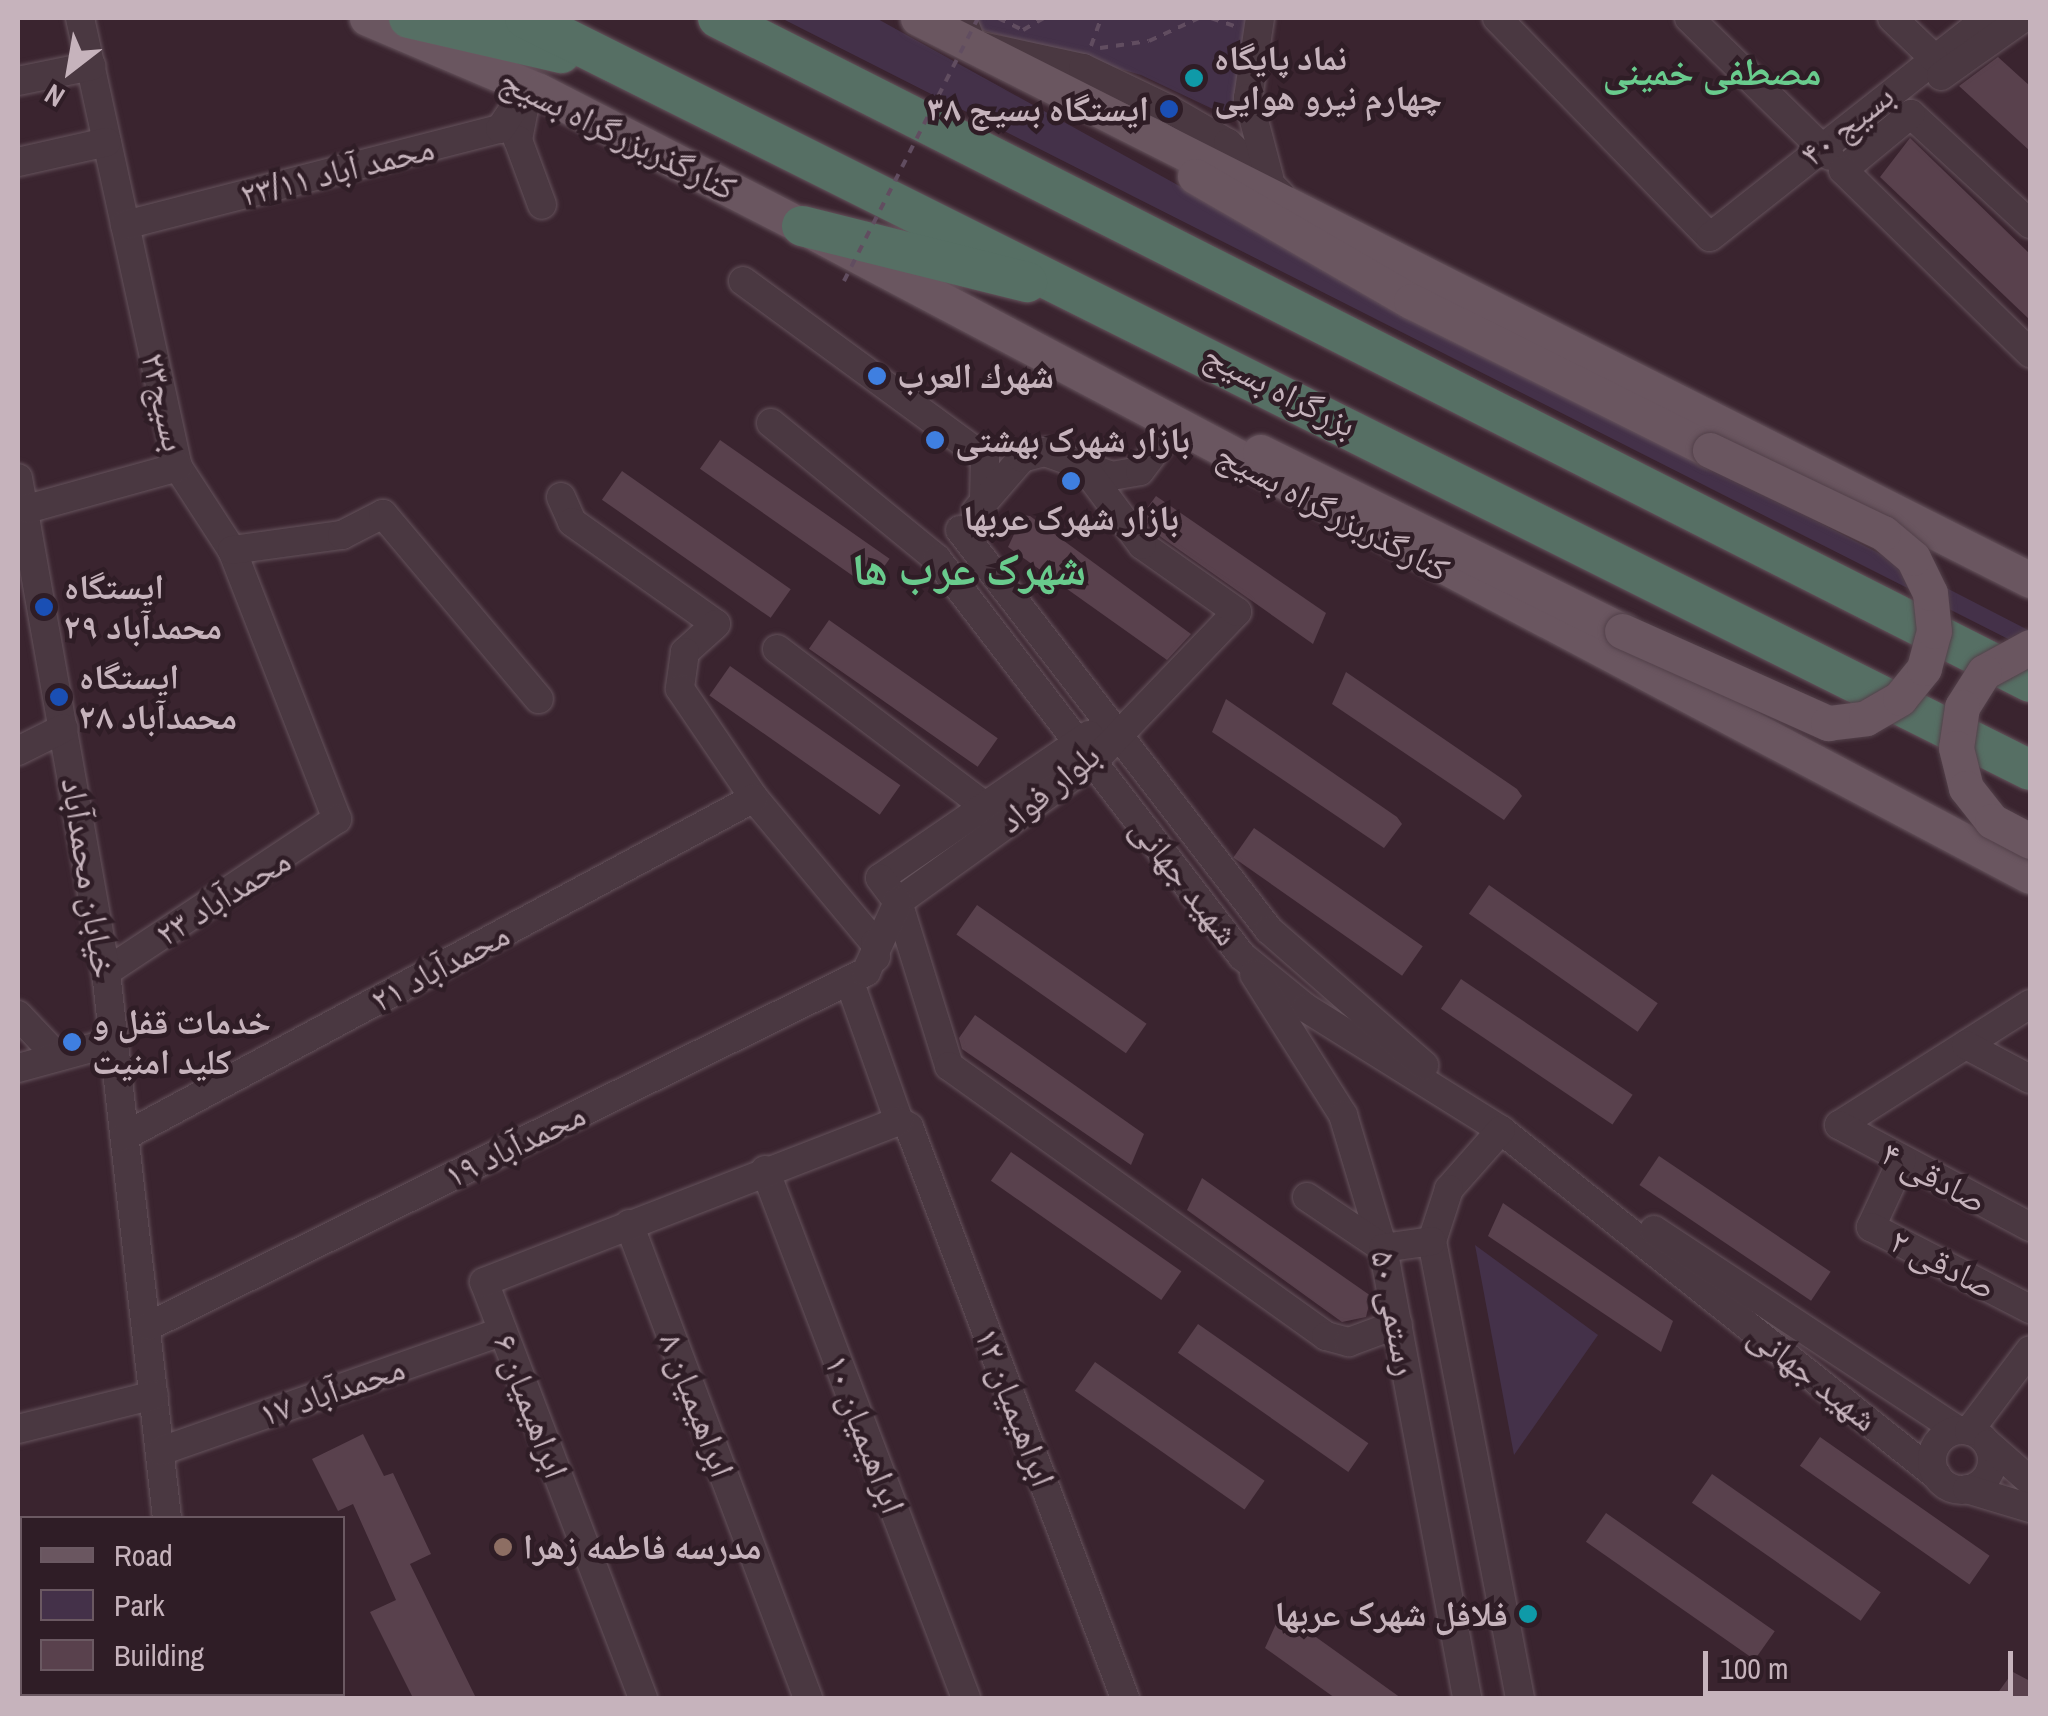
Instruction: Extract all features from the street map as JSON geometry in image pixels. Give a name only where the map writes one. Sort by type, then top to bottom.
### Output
[{"type":"highway","points":[[409,18],[633,70]]},
{"type":"highway","name":"بزرگراه بسیج","points":[[525,18],[1101,300],[2030,770]]},
{"type":"highway","points":[[718,18],[2030,682]]},
{"type":"highway","points":[[802,226],[1101,300]]},
{"type":"main road","name":"کنارگذربزرگراه بسیج","points":[[367,18],[528,86],[802,226],[1173,427],[2030,876]]},
{"type":"main road","points":[[918,18],[971,26],[1281,195],[2030,580]]},
{"type":"main road","points":[[971,26],[1411,302],[1883,533],[1912,558],[1930,592],[1934,631],[1924,668],[1883,708],[1828,723],[1622,630],[1316,474],[1173,427]]},
{"type":"main road","points":[[2030,647],[1984,672],[1962,707],[1956,748],[1975,799],[2030,841]]},
{"type":"street","name":"بسیج۲۳","points":[[80,18],[178,467],[232,550],[336,818]]},
{"type":"street","points":[[1260,18],[1248,98],[1259,161],[1281,195]]},
{"type":"street","name":"بسیج ۴۰","points":[[1497,18],[1710,238],[1820,146],[1937,66],[1986,18]]},
{"type":"street","points":[[1688,18],[2030,353]]},
{"type":"street","points":[[1892,18],[1937,66],[2023,18]]},
{"type":"street","points":[[971,26],[1087,58],[1228,142],[1281,195]]},
{"type":"street","points":[[18,81],[91,66]]},
{"type":"street","points":[[528,86],[518,140],[542,205]]},
{"type":"street","name":"محمد آباد ۲۳/۱۱","points":[[125,226],[500,129],[528,86]]},
{"type":"street","points":[[1842,170],[1912,114],[2030,224]]},
{"type":"street","points":[[18,162],[107,142]]},
{"type":"street","points":[[743,281],[985,458],[984,501]]},
{"type":"street","name":"شهید جهانی","points":[[771,423],[937,559],[1242,956],[1306,1008],[1971,1435],[2030,1481]]},
{"type":"street","points":[[937,559],[1022,458],[1045,452],[1086,470],[1140,470],[1173,427]]},
{"type":"street","points":[[28,509],[178,467]]},
{"type":"street","points":[[1086,470],[1142,545],[1237,612],[1115,731]]},
{"type":"street","name":"خیابان محمدآباد","points":[[18,478],[28,509],[106,972],[149,1326],[167,1516]]},
{"type":"street","points":[[561,497],[572,522],[716,624],[685,652],[680,689],[754,798],[876,943],[876,957]]},
{"type":"street","points":[[232,550],[342,535],[383,514],[539,699]]},
{"type":"street","name":"شهید جهانی","points":[[960,530],[1268,930],[1501,1130],[1937,1476],[1967,1490],[2030,1508]]},
{"type":"street","points":[[777,649],[982,804]]},
{"type":"street","points":[[18,751],[64,728]]},
{"type":"street","name":"بلوار فواد","points":[[1115,731],[1092,762],[898,902],[880,878],[1074,738],[1115,731]]},
{"type":"street","name":"محمدآباد ۲۱","points":[[125,1136],[754,798]]},
{"type":"street","name":"محمدآباد ۲۳","points":[[106,972],[336,818]]},
{"type":"street","points":[[876,957],[898,902]]},
{"type":"street","points":[[898,902],[930,1027],[962,1078],[1326,1336],[1349,1342],[1398,1324]]},
{"type":"street","name":"رستمی ۵۰","points":[[1242,956],[1342,1115],[1383,1248],[1467,1698]]},
{"type":"street","name":"محمدآباد ۱۹","points":[[149,1326],[849,980],[876,957]]},
{"type":"street","name":"ابراهیمیان ۱۲","points":[[849,980],[899,1121],[909,1126],[1125,1698]]},
{"type":"street","points":[[2030,1004],[1966,1045],[2030,1079]]},
{"type":"street","points":[[18,1015],[52,1051]]},
{"type":"street","points":[[18,1068],[52,1051],[113,1042]]},
{"type":"street","name":"صادقی ۴","points":[[1966,1045],[1838,1125],[2030,1228]]},
{"type":"street","points":[[629,1224],[899,1121]]},
{"type":"street","name":"رستمی ۵۰","points":[[1501,1130],[1449,1190],[1432,1241],[1520,1698]]},
{"type":"street","name":"صادقی ۲","points":[[1902,1160],[1870,1226],[2030,1309]]},
{"type":"street","name":"ابراهیمیان ۱۰","points":[[765,1170],[966,1698]]},
{"type":"street","points":[[1307,1196],[1383,1248],[1432,1241]]},
{"type":"street","name":"ابراهیمیان ۶","points":[[629,1224],[484,1282],[643,1698]]},
{"type":"street","name":"ابراهیمیان ۸","points":[[629,1224],[808,1698]]},
{"type":"street","name":"محمدآباد ۱۷","points":[[161,1451],[503,1331]]},
{"type":"street","points":[[1937,1476],[1933,1453],[1971,1435],[2030,1350]]},
{"type":"street","points":[[18,1429],[154,1395]]},
{"type":"street","points":[[1967,1490],[1987,1478],[1971,1435]]},
{"type":"path","points":[[998,18],[1022,30],[1044,18]]},
{"type":"path","points":[[1087,58],[1102,18]]},
{"type":"path","points":[[1087,58],[1148,41],[1199,18]]},
{"type":"path","points":[[844,281],[971,26]]},
{"type":"green space","points":[[781,18],[876,18],[1358,285],[2030,631],[2030,650]]},
{"type":"green space","points":[[975,18],[1249,18],[1236,120],[1141,75],[983,30]]},
{"type":"green space","points":[[1475,1245],[1598,1335],[1514,1455]]},
{"type":"building","points":[[1998,57],[2030,86],[2030,151],[1959,86]]},
{"type":"building","points":[[1910,138],[2030,254],[2030,320],[1880,177]]},
{"type":"building","points":[[720,440],[890,559],[869,587],[700,469]]},
{"type":"building","points":[[622,471],[791,589],[771,618],[602,500]]},
{"type":"building","points":[[1156,496],[1326,613],[1313,644],[1154,532],[1142,515]]},
{"type":"building","points":[[1023,515],[1030,516],[1191,634],[1167,660],[1008,547]]},
{"type":"building","points":[[829,620],[998,738],[978,767],[809,649]]},
{"type":"building","points":[[730,666],[900,785],[880,815],[709,695]]},
{"type":"building","points":[[1346,672],[1517,789],[1522,796],[1504,820],[1332,704]]},
{"type":"building","points":[[1226,699],[1397,817],[1402,824],[1384,848],[1212,732]]},
{"type":"building","points":[[1254,828],[1423,946],[1402,976],[1233,857]]},
{"type":"building","points":[[1489,885],[1658,1003],[1638,1032],[1469,914]]},
{"type":"building","points":[[977,905],[1147,1024],[1126,1053],[956,934]]},
{"type":"building","points":[[1461,979],[1633,1095],[1612,1125],[1441,1009]]},
{"type":"building","points":[[975,1015],[1144,1134],[1131,1165],[962,1049],[959,1038]]},
{"type":"building","points":[[1011,1152],[1181,1271],[1161,1300],[991,1181]]},
{"type":"building","points":[[1659,1156],[1831,1272],[1811,1301],[1639,1185]]},
{"type":"building","points":[[1202,1178],[1371,1296],[1366,1317],[1342,1322],[1187,1210]]},
{"type":"building","points":[[1503,1203],[1673,1321],[1661,1352],[1488,1236]]},
{"type":"building","points":[[1198,1324],[1368,1443],[1348,1472],[1178,1353]]},
{"type":"building","points":[[1095,1362],[1265,1481],[1244,1509],[1075,1391]]},
{"type":"building","points":[[363,1434],[384,1476],[393,1473],[431,1554],[410,1564],[476,1698],[413,1698],[370,1612],[396,1600],[353,1504],[338,1511],[312,1459]]},
{"type":"building","points":[[1820,1437],[1990,1556],[1969,1584],[1800,1466]]},
{"type":"building","points":[[1712,1474],[1881,1592],[1861,1621],[1692,1503]]},
{"type":"building","points":[[1606,1513],[1775,1631],[1755,1660],[1586,1542]]},
{"type":"building","points":[[1280,1615],[1401,1698],[1335,1698],[1265,1648]]},
{"type":"building","points":[[2013,1672],[2030,1681],[2030,1698],[1994,1698]]},
{"type":"place","name":"نماد پایگاه چهارم نیرو هوایی","points":[[1194,78]]},
{"type":"place","name":"ایستگاه بسیج ۳۸","points":[[1169,109]]},
{"type":"place","name":"شهرك العرب","points":[[877,376]]},
{"type":"place","name":"بازار شهرک بهشتی","points":[[935,440]]},
{"type":"place","name":"بازار شهرک عربها","points":[[1071,481]]},
{"type":"place","name":"ایستگاه محمدآباد ۲۹","points":[[44,607]]},
{"type":"place","name":"ایستگاه محمدآباد ۲۸","points":[[59,697]]},
{"type":"place","name":"خدمات قفل و کلید امنیت","points":[[72,1042]]},
{"type":"place","name":"مدرسه فاطمه زهرا","points":[[503,1547]]},
{"type":"place","name":"فلافل شهرک عربها","points":[[1528,1614]]},
{"type":"district","name":"مصطفی خمینی","points":[[1712,72]]},
{"type":"district","name":"شهرک عرب ها","points":[[969,569]]}]
